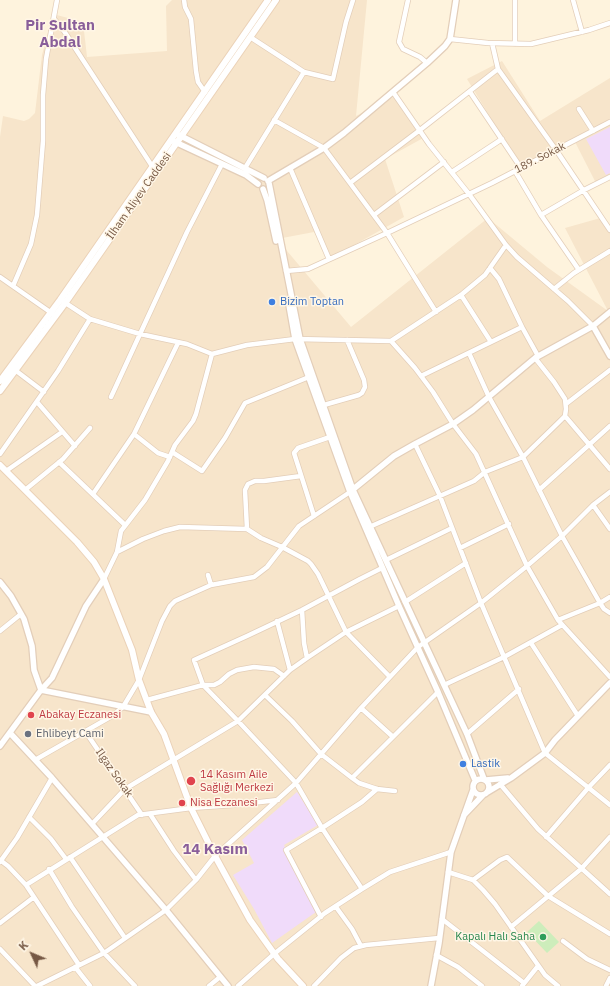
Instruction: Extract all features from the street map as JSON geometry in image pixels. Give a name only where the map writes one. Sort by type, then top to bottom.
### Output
[{"type":"main road","name":"İlham Aliyev Caddesi","points":[[0,390],[174,142],[205,92],[268,0]]},
{"type":"main road","name":"İlham Aliyev Caddesi","points":[[178,135],[276,0]]},
{"type":"main road","name":"İlham Aliyev Caddesi","points":[[63,301],[152,166],[174,142]]},
{"type":"main road","name":"İlham Aliyev Caddesi","points":[[0,381],[54,314]]},
{"type":"main road","points":[[0,466],[77,542],[94,562],[104,579],[132,650],[139,680],[151,712],[164,734],[191,808],[250,920],[274,954],[303,986]]},
{"type":"street","points":[[12,286],[31,244],[37,215],[46,59],[57,0]]},
{"type":"street","points":[[184,0],[185,7],[191,19],[199,85],[205,92]]},
{"type":"street","points":[[250,37],[304,72],[333,79],[346,22],[353,0]]},
{"type":"street","points":[[408,0],[399,42],[403,49],[420,57],[427,63]]},
{"type":"street","points":[[258,184],[259,180],[267,181],[324,148],[394,92],[427,63],[445,46],[450,39],[456,0]]},
{"type":"street","points":[[515,0],[515,44]]},
{"type":"street","points":[[573,0],[582,32]]},
{"type":"street","points":[[54,19],[64,31],[152,166]]},
{"type":"street","points":[[450,39],[492,44],[531,44],[582,32],[610,23]]},
{"type":"street","points":[[492,44],[498,69],[584,190],[610,230]]},
{"type":"street","points":[[350,183],[498,69]]},
{"type":"street","points":[[245,168],[304,72]]},
{"type":"street","points":[[394,92],[420,130],[506,245],[593,326],[610,356]]},
{"type":"street","points":[[470,92],[521,168]]},
{"type":"street","points":[[579,109],[593,131]]},
{"type":"street","points":[[274,120],[324,148],[387,233],[436,312]]},
{"type":"street","name":"189. Sokak","points":[[286,271],[308,269],[387,233],[516,171],[610,122]]},
{"type":"street","points":[[178,135],[245,168],[267,181],[286,271],[298,339],[324,405],[351,491]]},
{"type":"street","points":[[452,172],[502,139]]},
{"type":"street","points":[[174,142],[246,176],[263,189],[267,200],[298,339],[309,377],[330,437],[351,491],[368,528],[386,560],[467,734],[489,787],[462,816]]},
{"type":"street","points":[[374,215],[444,162]]},
{"type":"street","points":[[111,398],[187,232],[222,164]]},
{"type":"street","points":[[290,168],[329,259]]},
{"type":"street","points":[[516,171],[541,215],[579,270]]},
{"type":"street","points":[[541,215],[610,177]]},
{"type":"street","points":[[263,189],[268,187],[267,181]]},
{"type":"street","points":[[63,301],[90,319],[212,354],[247,345],[298,339],[391,341],[461,295],[485,275],[506,245]]},
{"type":"street","points":[[554,289],[579,270],[610,251]]},
{"type":"street","points":[[368,528],[474,481],[485,472],[523,457],[565,416],[565,399],[537,357],[500,279],[490,268]]},
{"type":"street","points":[[0,277],[54,314]]},
{"type":"street","points":[[461,295],[491,342]]},
{"type":"street","points":[[35,760],[112,716],[124,707],[139,680],[156,634],[170,606],[175,601],[211,586],[254,577],[267,567],[299,526],[351,491],[380,467],[415,444],[453,424],[489,397],[537,357],[593,326],[610,312]]},
{"type":"street","points":[[0,454],[58,372],[90,319]]},
{"type":"street","points":[[421,376],[522,327]]},
{"type":"street","points":[[324,405],[359,395],[365,387],[364,380],[347,340]]},
{"type":"street","points":[[391,341],[421,376],[441,403],[453,424],[476,454],[527,566],[558,620],[610,677]]},
{"type":"street","points":[[92,494],[134,434],[178,343]]},
{"type":"street","points":[[469,353],[489,397],[523,457],[562,536],[600,603],[604,609],[610,613]]},
{"type":"street","points":[[0,746],[41,690],[52,678],[86,606],[104,579],[117,552],[117,543],[121,531],[145,500],[171,455],[175,444],[193,421],[212,354]]},
{"type":"street","points":[[15,370],[44,392]]},
{"type":"street","points":[[566,404],[610,370]]},
{"type":"street","points":[[134,434],[158,453],[171,455],[202,471],[225,438],[245,403],[309,377]]},
{"type":"street","points":[[37,402],[75,446]]},
{"type":"street","points":[[565,416],[610,469]]},
{"type":"street","points":[[540,490],[610,426]]},
{"type":"street","points":[[25,490],[59,462],[90,428]]},
{"type":"street","points":[[6,471],[62,432]]},
{"type":"street","points":[[314,516],[294,453],[295,450],[330,437]]},
{"type":"street","points":[[415,444],[440,496],[481,603],[519,688],[545,753],[610,805]]},
{"type":"street","points":[[59,462],[125,525]]},
{"type":"street","points":[[247,529],[245,490],[248,484],[255,481],[301,476]]},
{"type":"street","points":[[0,949],[36,986],[104,953],[166,910],[196,880],[215,856],[296,784],[361,708],[418,647],[481,603],[527,566],[562,536],[593,505],[610,492]]},
{"type":"street","points":[[593,505],[610,529]]},
{"type":"street","points":[[460,548],[509,524]]},
{"type":"street","points":[[117,552],[143,539],[164,531],[180,528],[247,529],[311,564],[318,574],[346,632],[390,677]]},
{"type":"street","points":[[368,528],[382,568],[398,606],[438,692],[475,780]]},
{"type":"street","points":[[386,560],[452,528]]},
{"type":"street","points":[[405,602],[466,563]]},
{"type":"street","points":[[362,889],[322,828],[296,784],[203,685],[194,660],[302,610],[382,568]]},
{"type":"street","points":[[208,575],[211,586]]},
{"type":"street","points":[[0,582],[11,596],[21,614],[32,646],[34,670],[41,690]]},
{"type":"street","points":[[558,620],[600,603],[610,597]]},
{"type":"street","points":[[92,824],[125,789],[238,721],[290,670],[346,632],[398,606]]},
{"type":"street","points":[[302,610],[304,643],[307,658]]},
{"type":"street","points":[[0,631],[21,614]]},
{"type":"street","points":[[277,621],[290,670]]},
{"type":"street","points":[[444,685],[504,657],[562,625]]},
{"type":"street","points":[[531,643],[578,716]]},
{"type":"street","points":[[147,700],[203,685],[214,684],[220,682],[229,674],[237,670],[254,667],[274,669],[284,676]]},
{"type":"street","points":[[473,790],[476,794],[484,794],[511,778],[545,753],[555,740],[610,683]]},
{"type":"street","points":[[467,734],[519,688]]},
{"type":"street","points":[[41,690],[151,712]]},
{"type":"street","points":[[352,778],[392,736],[438,692]]},
{"type":"street","points":[[265,695],[292,721],[321,754],[352,778],[359,783],[376,789],[395,791]]},
{"type":"street","points":[[361,708],[392,736]]},
{"type":"street","name":"Ilgaz Sokak","points":[[85,732],[142,815]]},
{"type":"street","points":[[10,733],[92,824],[166,910],[228,986]]},
{"type":"street","points":[[546,837],[610,765]]},
{"type":"street","points":[[52,778],[17,838],[0,861],[8,866],[26,885],[90,986]]},
{"type":"street","points":[[431,986],[451,852],[462,816],[473,790],[472,785],[475,780],[479,778],[485,780],[511,778]]},
{"type":"street","points":[[500,784],[532,823],[610,894]]},
{"type":"street","points":[[321,917],[286,850],[362,802],[376,789]]},
{"type":"street","points":[[26,885],[49,869],[103,838],[138,815],[191,808],[278,800]]},
{"type":"street","points":[[150,814],[174,851],[196,880]]},
{"type":"street","points":[[30,817],[68,858],[125,938]]},
{"type":"street","points":[[511,927],[581,868],[610,837]]},
{"type":"street","points":[[238,986],[274,954],[321,917],[362,889],[390,872],[451,852]]},
{"type":"street","points":[[472,880],[500,860],[507,857],[548,896],[610,934]]},
{"type":"street","points":[[49,869],[72,907],[104,953],[135,986]]},
{"type":"street","points":[[448,872],[472,880],[495,904],[544,975],[558,986]]},
{"type":"street","points":[[0,923],[34,897]]},
{"type":"street","points":[[336,906],[352,929],[361,946]]},
{"type":"street","points":[[442,919],[523,984],[538,966]]},
{"type":"street","points":[[314,986],[340,958],[354,948],[439,938]]},
{"type":"street","points":[[562,941],[587,960],[610,970]]},
{"type":"street","points":[[436,955],[458,967],[482,986]]},
{"type":"street","points":[[209,986],[220,977]]},
{"type":"street","points":[[606,986],[610,978]]},
{"type":"shaded area","points":[[172,0],[367,0],[356,116],[396,96],[425,137],[385,159],[404,217],[331,258],[314,232],[277,239],[351,327],[488,218],[547,267],[608,311],[565,228],[604,217],[610,225],[610,986],[0,986],[0,137],[3,116],[24,121],[29,119],[35,113],[42,55],[53,14],[83,22],[87,57],[167,51],[166,6]]},
{"type":"shaded area","points":[[502,61],[540,121],[610,78],[610,179],[597,185],[575,142],[520,166],[467,79]]},
{"type":"shaded area","points":[[610,127],[610,173],[606,175],[586,139]]},
{"type":"shaded area","points":[[297,792],[318,825],[284,845],[316,912],[272,943],[254,909],[233,875],[254,863],[242,840]]},
{"type":"green space","name":"Kapalı Halı Saha","points":[[539,921],[559,942],[547,953],[527,932]]},
{"type":"place","name":"Bizim Toptan","points":[[272,302]]},
{"type":"place","name":"Abakay Eczanesi","points":[[31,715]]},
{"type":"place","name":"Ehlibeyt Cami","points":[[28,734]]},
{"type":"place","name":"Lastik","points":[[463,764]]},
{"type":"place","name":"14 Kasım Aile Sağlığı Merkezi","points":[[191,781]]},
{"type":"place","name":"Nisa Eczanesi","points":[[182,803]]},
{"type":"place","name":"Kapalı Halı Saha","points":[[543,937]]},
{"type":"district","name":"Pir Sultan Abdal","points":[[60,34]]},
{"type":"district","name":"14 Kasım","points":[[215,850]]}]
